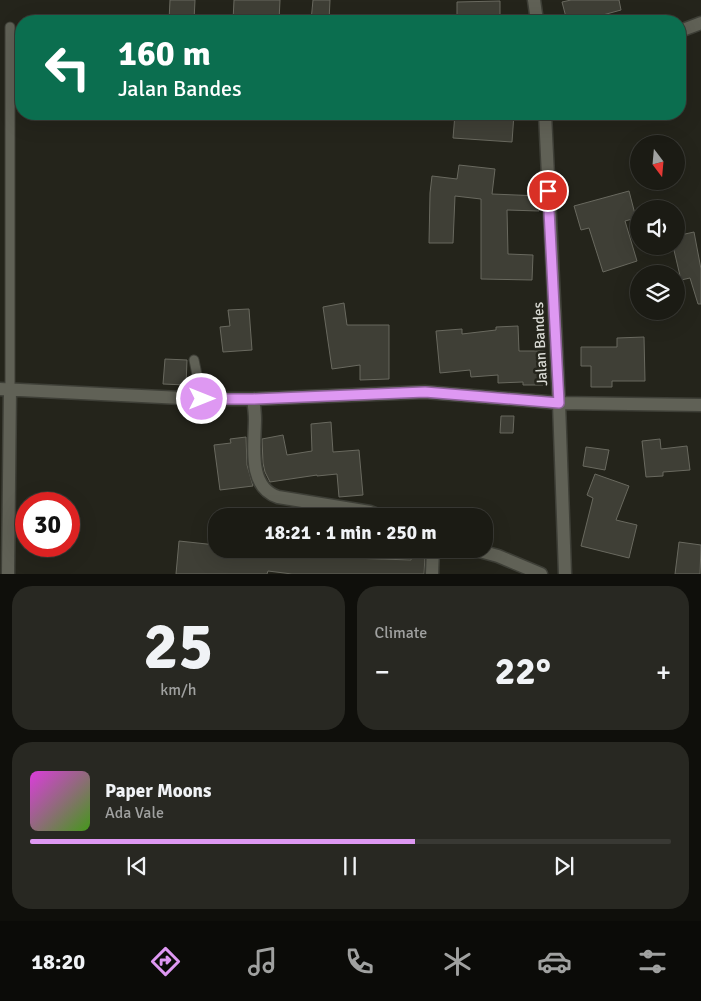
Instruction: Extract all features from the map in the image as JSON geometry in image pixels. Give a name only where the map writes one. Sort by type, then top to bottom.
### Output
[{"type":"street","points":[[534,0],[536,15]]},
{"type":"street","points":[[686,28],[701,23]]},
{"type":"street","name":"Jalan Bandes","points":[[545,120],[565,574]]},
{"type":"street","points":[[8,574],[5,389],[202,399],[253,399],[425,392],[559,403],[701,405]]},
{"type":"street","points":[[253,399],[255,419],[254,460],[259,477],[268,492],[278,497],[345,508]]},
{"type":"street","points":[[493,555],[541,574]]},
{"type":"street","points":[[432,574],[433,558]]},
{"type":"lane","points":[[5,389],[10,27]]},
{"type":"lane","points":[[194,360],[202,399]]},
{"type":"building","points":[[170,0],[195,0],[194,15],[169,15]]},
{"type":"building","points":[[234,0],[280,0],[279,15],[233,15]]},
{"type":"building","points":[[313,0],[330,0],[329,15],[312,15]]},
{"type":"building","points":[[571,0],[619,0],[621,10],[603,15],[565,15],[562,2]]},
{"type":"building","points":[[500,1],[500,15],[457,15],[457,2]]},
{"type":"building","points":[[454,120],[514,120],[512,142],[453,138]]},
{"type":"building","points":[[459,165],[495,169],[492,194],[540,196],[539,211],[507,210],[508,254],[533,255],[532,280],[481,279],[481,199],[455,196],[453,243],[429,243],[432,176],[457,179]]},
{"type":"building","points":[[629,191],[631,200],[630,220],[625,221],[630,238],[630,255],[635,255],[637,261],[603,272],[589,228],[581,230],[574,206]]},
{"type":"building","points":[[694,232],[701,269],[701,304],[698,304],[690,278],[685,279],[685,265],[677,265],[675,255],[685,255],[685,234]]},
{"type":"building","points":[[344,303],[347,325],[389,325],[389,379],[360,380],[360,365],[332,369],[323,307]]},
{"type":"building","points":[[249,309],[252,350],[223,352],[220,327],[230,326],[228,310]]},
{"type":"building","points":[[518,326],[519,351],[546,351],[546,385],[523,385],[523,382],[498,383],[498,375],[471,377],[470,370],[440,373],[436,331],[462,329],[462,334],[496,330],[496,327]]},
{"type":"building","points":[[644,337],[645,381],[612,381],[612,387],[591,387],[591,366],[581,366],[581,347],[617,347],[617,338]]},
{"type":"building","points":[[165,359],[187,360],[186,385],[163,384]]},
{"type":"building","points":[[501,416],[514,416],[513,433],[500,433]]},
{"type":"building","points":[[331,422],[333,452],[359,450],[363,495],[339,497],[337,474],[270,482],[263,463],[262,439],[283,435],[287,455],[312,451],[311,424]]},
{"type":"building","points":[[246,437],[247,465],[253,486],[220,490],[214,445],[231,443],[230,439]]},
{"type":"building","points":[[660,439],[661,449],[687,446],[690,470],[663,472],[663,476],[646,477],[642,441]]},
{"type":"building","points":[[586,447],[609,450],[605,470],[583,466]]},
{"type":"building","points":[[595,474],[629,486],[616,520],[637,525],[629,558],[581,546],[593,498],[587,495]]},
{"type":"building","points":[[179,541],[208,544],[208,558],[411,560],[411,558],[425,558],[424,574],[292,574],[268,571],[267,574],[176,574]]},
{"type":"building","points":[[679,542],[701,545],[700,574],[675,574]]},
{"type":"route","points":[[202,399],[253,399],[425,392],[559,403],[548,191]]}]
